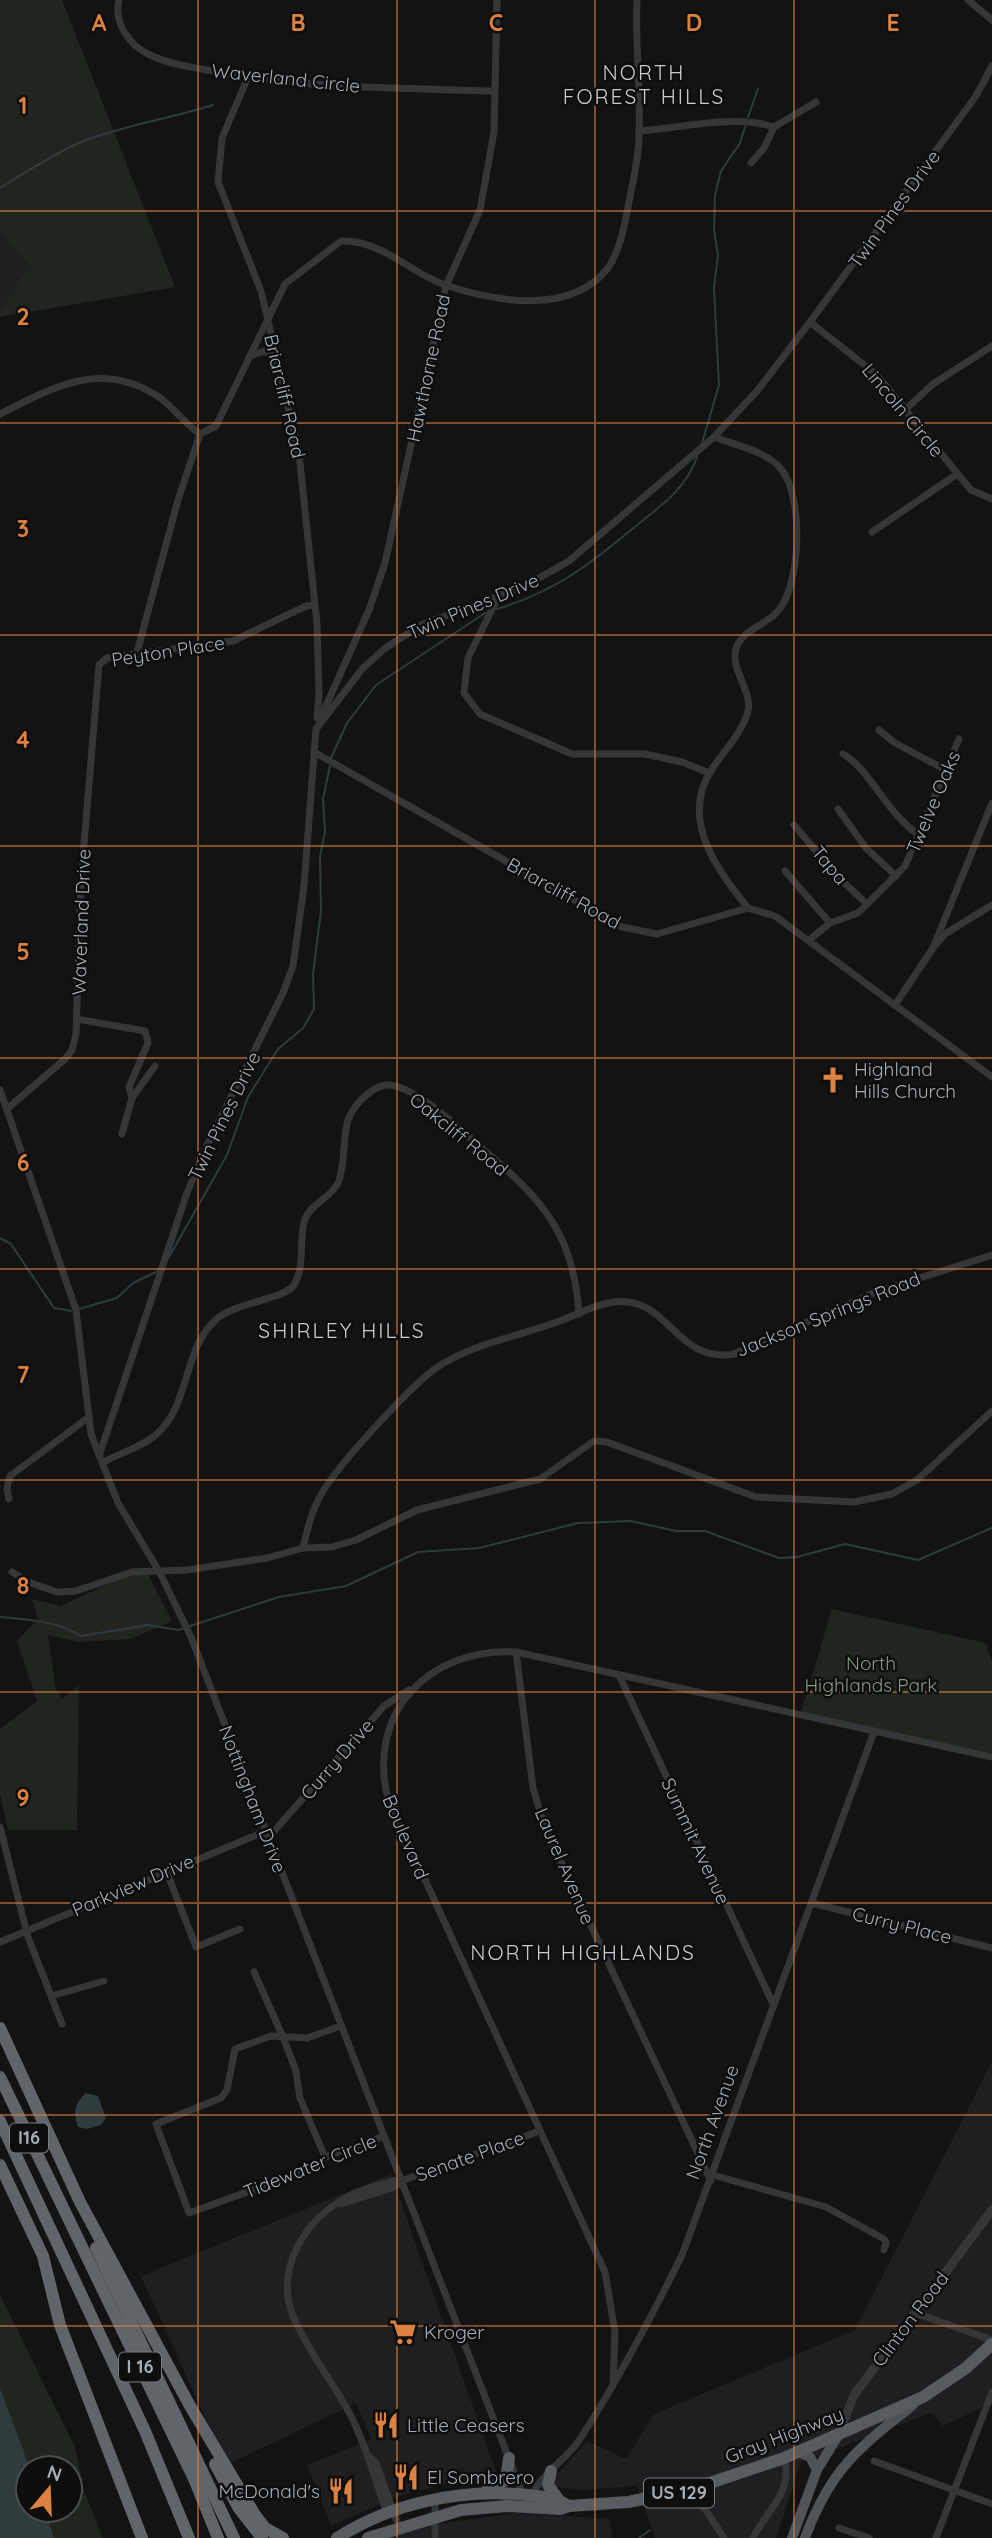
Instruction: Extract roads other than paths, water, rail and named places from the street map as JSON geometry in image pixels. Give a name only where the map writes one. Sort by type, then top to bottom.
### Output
[{"type":"highway","name":"I 16","points":[[0,2028],[80,2202],[86,2229],[234,2538]]},
{"type":"highway","name":"I16","points":[[0,2077],[58,2199]]},
{"type":"highway","name":"I 16","points":[[0,2121],[145,2431],[189,2538]]},
{"type":"highway","points":[[0,2165],[43,2256],[60,2325],[142,2538]]},
{"type":"highway","name":"I 16","points":[[58,2199],[195,2481],[218,2538]]},
{"type":"highway","points":[[80,2202],[190,2406],[254,2515],[265,2528],[283,2538]]},
{"type":"highway","name":"Gray Highway","points":[[563,2502],[628,2502],[692,2490],[783,2458],[923,2397],[966,2368],[992,2342]]},
{"type":"highway","points":[[190,2406],[224,2481],[261,2538]]},
{"type":"highway","points":[[473,2494],[505,2483],[509,2458]]},
{"type":"highway","points":[[551,2470],[548,2485],[563,2502]]},
{"type":"highway","name":"US 129","points":[[337,2538],[390,2513],[435,2499],[473,2494],[527,2501],[560,2509],[563,2502]]},
{"type":"highway","name":"US 129","points":[[368,2538],[435,2515],[527,2501]]},
{"type":"main road","points":[[805,2538],[817,2507],[836,2473],[870,2439],[923,2397]]},
{"type":"main road","points":[[792,2538],[817,2470],[839,2434]]},
{"type":"main road","points":[[798,2452],[810,2457],[817,2470]]},
{"type":"street","name":"Waverland Circle","points":[[120,0],[118,18],[127,36],[150,55],[248,78],[343,87],[494,90]]},
{"type":"street","name":"Hawthorne Road","points":[[316,729],[369,610],[385,563],[446,286],[483,199],[492,158],[497,0]]},
{"type":"street","points":[[136,656],[178,499],[200,434],[216,426],[276,296],[295,273],[341,241],[377,247],[446,286],[480,294],[534,299],[563,298],[586,288],[608,267],[616,253],[635,175],[639,131],[637,0]]},
{"type":"street","points":[[968,0],[992,20]]},
{"type":"street","name":"Twin Pines Drive","points":[[100,1460],[187,1193],[208,1143],[283,993],[293,966],[303,897],[316,729],[363,668],[384,649],[421,625],[525,586],[569,561],[714,437],[757,391],[810,322],[968,107],[992,65]]},
{"type":"street","name":"Briarcliff Road","points":[[248,78],[222,138],[218,182],[268,315],[275,359],[299,454],[316,605],[320,694],[316,729]]},
{"type":"street","points":[[751,163],[764,148],[774,127],[816,102]]},
{"type":"street","points":[[639,131],[733,122],[760,122],[774,127]]},
{"type":"street","name":"Lincoln Circle","points":[[810,322],[863,362],[906,409],[971,490],[992,499]]},
{"type":"street","points":[[906,409],[933,384],[992,346]]},
{"type":"street","points":[[250,356],[265,351],[275,359]]},
{"type":"street","points":[[0,414],[67,382],[114,379],[133,384],[159,397],[200,434]]},
{"type":"street","points":[[714,437],[764,457],[782,469],[793,492],[798,532],[790,578],[780,608],[743,637],[736,648],[736,661],[748,698],[747,713],[709,773],[700,807],[705,843],[718,870],[748,908],[775,916],[992,1077]]},
{"type":"street","points":[[872,532],[957,474]]},
{"type":"street","points":[[498,597],[465,667],[464,693],[472,708],[486,718],[572,754],[645,754],[682,762],[709,773]]},
{"type":"street","name":"Peyton Place","points":[[94,706],[99,665],[107,658],[136,656],[233,640],[306,606],[316,605]]},
{"type":"street","name":"Waverland Drive","points":[[8,1108],[72,1050],[77,1019],[81,880],[94,706]]},
{"type":"street","points":[[879,730],[895,743],[946,770]]},
{"type":"street","name":"Twelve Oaks","points":[[809,940],[830,923],[858,913],[905,866],[959,739]]},
{"type":"street","name":"Briarcliff Road","points":[[314,752],[622,926],[657,934],[748,908]]},
{"type":"street","points":[[843,754],[855,764],[894,814],[919,835]]},
{"type":"street","points":[[933,948],[992,803]]},
{"type":"street","points":[[838,809],[866,848],[896,876]]},
{"type":"street","name":"Tapa","points":[[794,825],[838,877],[867,904]]},
{"type":"street","points":[[785,871],[830,923]]},
{"type":"street","points":[[895,1005],[945,934],[992,905]]},
{"type":"street","points":[[77,1019],[145,1031],[148,1043],[129,1087],[132,1098]]},
{"type":"street","points":[[122,1134],[132,1098],[155,1066]]},
{"type":"street","name":"Oakcliff Road","points":[[100,1460],[159,1432],[184,1388],[200,1339],[217,1318],[246,1303],[285,1294],[295,1283],[306,1217],[338,1182],[352,1111],[369,1092],[378,1087],[397,1087],[417,1098],[493,1158],[532,1196],[563,1236],[576,1274],[579,1314]]},
{"type":"street","name":"Nottingham Drive","points":[[0,1090],[76,1310],[89,1417],[100,1460],[118,1503],[160,1573],[186,1627],[527,2501]]},
{"type":"street","name":"Jackson Springs Road","points":[[303,1548],[314,1507],[336,1472],[439,1366],[482,1346],[612,1302],[633,1303],[653,1312],[690,1346],[723,1356],[752,1348],[901,1282],[992,1255]]},
{"type":"street","points":[[12,1572],[30,1583],[57,1592],[99,1586],[132,1572],[146,1570],[160,1573],[267,1558],[303,1548],[343,1544],[417,1510],[540,1479],[594,1441],[607,1442],[757,1497],[832,1502],[879,1498],[922,1476],[992,1411]]},
{"type":"street","points":[[9,1499],[7,1488],[10,1476],[89,1417]]},
{"type":"street","name":"Boulevard","points":[[613,2385],[615,2332],[609,2288],[597,2253],[388,1799],[383,1772],[386,1743],[396,1714],[412,1688],[436,1670],[465,1657],[516,1652],[992,1757]]},
{"type":"street","name":"Laurel Avenue","points":[[516,1652],[533,1788],[545,1828],[712,2178]]},
{"type":"street","name":"Summit Avenue","points":[[619,1675],[774,2007]]},
{"type":"street","name":"Curry Drive","points":[[267,1834],[384,1706],[412,1688]]},
{"type":"street","name":"North Avenue","points":[[527,2501],[538,2483],[578,2443],[613,2385],[682,2255],[874,1732]]},
{"type":"street","points":[[0,1827],[28,1931],[62,2024]]},
{"type":"street","name":"Parkview Drive","points":[[0,1942],[166,1870],[267,1834]]},
{"type":"street","points":[[166,1870],[196,1947],[240,1929]]},
{"type":"street","name":"Curry Place","points":[[812,1903],[992,1948]]},
{"type":"street","points":[[254,1972],[283,2037],[296,2071],[300,2098],[325,2157]]},
{"type":"street","points":[[51,1996],[104,1981]]},
{"type":"street","name":"Tidewater Circle","points":[[341,2026],[307,2038],[271,2036],[235,2049],[227,2090],[221,2098],[156,2124],[189,2213],[316,2167],[325,2157],[384,2136]]},
{"type":"street","name":"Senate Place","points":[[390,2513],[370,2457],[351,2417],[296,2323],[288,2294],[289,2268],[298,2243],[309,2229],[337,2204],[352,2203],[395,2187],[401,2181],[540,2131]]},
{"type":"street","points":[[712,2178],[826,2207],[884,2239],[884,2250]]},
{"type":"street","name":"Clinton Road","points":[[839,2434],[854,2395],[992,2210]]},
{"type":"street","points":[[915,2313],[992,2342]]},
{"type":"street","points":[[936,2538],[992,2392]]},
{"type":"street","points":[[983,2415],[992,2418]]},
{"type":"street","points":[[753,2538],[787,2484],[788,2473],[783,2458]]},
{"type":"street","points":[[874,2461],[992,2504]]},
{"type":"street","points":[[692,2490],[724,2538]]},
{"type":"street","points":[[435,2499],[435,2538]]},
{"type":"street","points":[[390,2513],[399,2527]]},
{"type":"street","points":[[839,2528],[869,2538]]},
{"type":"waterway","points":[[748,117],[758,89]]},
{"type":"waterway","points":[[0,188],[81,142],[213,105]]},
{"type":"waterway","points":[[702,443],[719,385],[714,288],[718,255],[714,230],[715,195],[721,171],[740,143],[745,127]]},
{"type":"waterway","points":[[497,609],[557,584],[608,549],[674,493],[687,477],[697,457]]},
{"type":"waterway","points":[[331,758],[347,723],[376,685],[485,613]]},
{"type":"waterway","points":[[169,1257],[227,1155],[248,1097],[278,1049],[303,1028],[314,1009],[313,974],[321,911],[320,856],[325,832],[323,799],[330,766]]},
{"type":"waterway","points":[[0,1238],[11,1244],[54,1308],[71,1311]]},
{"type":"waterway","points":[[79,1309],[117,1298],[133,1283],[156,1272]]},
{"type":"waterway","points":[[190,1626],[279,1597],[346,1586],[418,1552],[479,1548],[578,1523],[631,1521],[676,1531],[705,1531],[779,1558],[797,1557],[845,1544],[918,1560],[992,1528]]},
{"type":"waterway","points":[[0,1617],[52,1624],[81,1636],[148,1625],[178,1630],[185,1628]]},
{"type":"waterway","points":[[639,2538],[650,2530]]},
{"type":"place","name":"Highland Hills Church","points":[[833,1080]]},
{"type":"place","name":"Kroger","points":[[403,2332]]},
{"type":"place","name":"Little Ceasers","points":[[386,2425]]},
{"type":"place","name":"El Sombrero","points":[[406,2477]]},
{"type":"place","name":"McDonald's","points":[[341,2491]]},
{"type":"district","name":"NORTH FOREST HILLS","points":[[644,85]]},
{"type":"district","name":"SHIRLEY HILLS","points":[[342,1331]]},
{"type":"district","name":"NORTH HIGHLANDS","points":[[583,1953]]},
{"type":"park label","name":"North Highlands Park","points":[[871,1674]]}]
